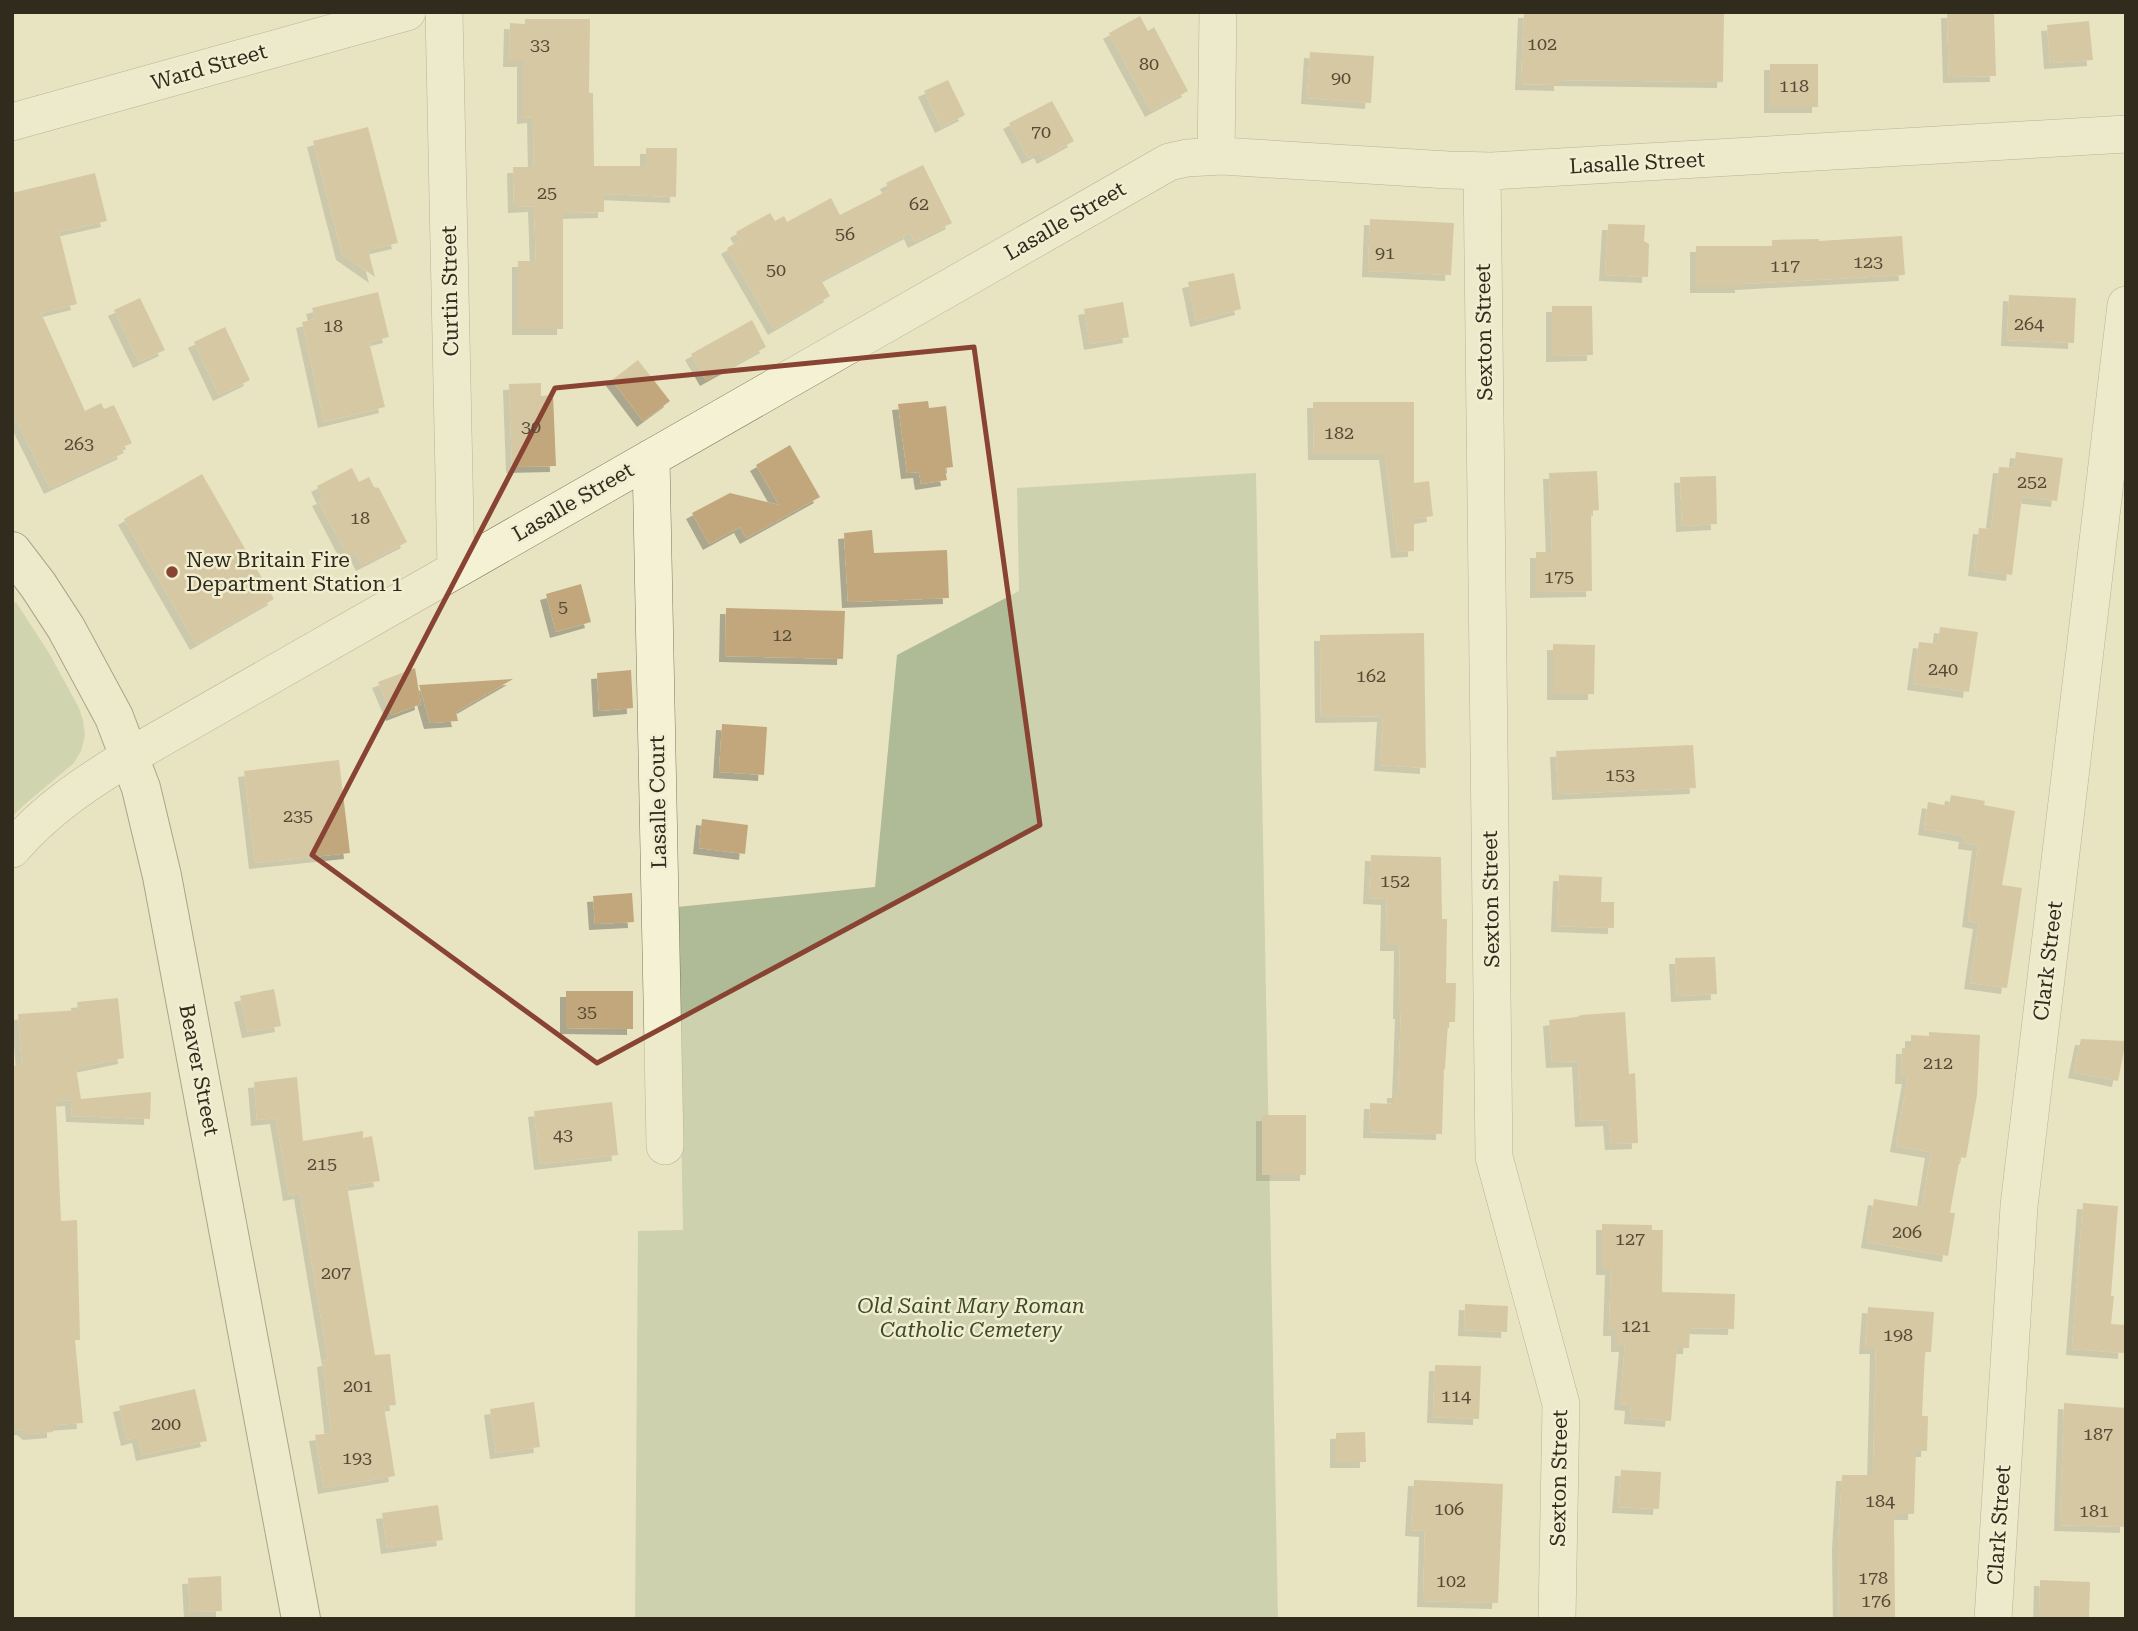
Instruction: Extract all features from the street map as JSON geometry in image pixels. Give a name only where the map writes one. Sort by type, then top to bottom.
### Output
[{"type":"main road","name":"Beaver Street","points":[[12,551],[47,599],[86,663],[114,717],[130,756],[148,815],[162,876],[301,1619]]},
{"type":"street","name":"Ward Street","points":[[12,122],[407,12]]},
{"type":"street","name":"Curtin Street","points":[[444,12],[456,569]]},
{"type":"street","points":[[1216,156],[1218,12]]},
{"type":"street","name":"Lasalle Street","points":[[12,849],[56,805],[130,756],[1152,170],[1180,159],[1216,156],[1482,171],[2126,135]]},
{"type":"street","name":"Sexton Street","points":[[1482,171],[1494,1157],[1561,1404],[1557,1619]]},
{"type":"street","name":"Clark Street","points":[[1993,1619],[2019,1206],[2126,305]]},
{"type":"street","name":"Lasalle Court","points":[[651,458],[665,1146]]},
{"type":"highlighted area","points":[[974,347],[1040,825],[597,1063],[312,855],[555,388]]},
{"type":"green space","name":"Old Saint Mary Roman Catholic Cemetery","points":[[1256,473],[1278,1619],[635,1619],[638,1231],[683,1230],[677,907],[875,887],[897,655],[1019,591],[1017,488]]},
{"type":"green space","points":[[16,602],[49,653],[79,708],[85,736],[74,763],[12,817],[12,604]]},
{"type":"building","points":[[1524,12],[1724,12],[1723,82],[1560,80],[1560,85],[1521,84]]},
{"type":"building","points":[[1947,12],[1994,12],[1996,76],[1949,77]]},
{"type":"building","points":[[1140,16],[1148,31],[1154,27],[1188,91],[1151,111],[1109,33]]},
{"type":"building","points":[[525,19],[590,19],[589,93],[593,93],[594,166],[646,166],[646,148],[677,148],[676,197],[604,194],[604,212],[563,213],[563,329],[518,329],[518,261],[536,261],[534,206],[514,207],[513,167],[534,167],[533,117],[523,118],[523,61],[509,61],[510,23],[525,24]]},
{"type":"building","points":[[2089,21],[2093,60],[2050,63],[2047,25]]},
{"type":"building","points":[[1310,52],[1374,56],[1371,103],[1307,98]]},
{"type":"building","points":[[1770,64],[1818,64],[1818,107],[1770,107]]},
{"type":"building","points":[[948,80],[965,115],[941,127],[924,91]]},
{"type":"building","points":[[1052,101],[1074,141],[1043,158],[1040,152],[1028,158],[1009,123]]},
{"type":"building","points":[[368,127],[398,243],[368,250],[375,277],[342,254],[313,141]]},
{"type":"building","points":[[923,165],[952,223],[914,242],[910,233],[821,280],[830,296],[774,329],[727,248],[741,240],[736,232],[770,213],[775,221],[784,216],[787,222],[831,198],[840,215],[889,190],[886,183]]},
{"type":"building","points":[[95,173],[107,221],[59,232],[77,304],[41,313],[85,411],[101,403],[104,409],[114,405],[132,443],[121,448],[124,453],[50,488],[18,423],[12,418],[12,193]]},
{"type":"building","points":[[1370,219],[1454,223],[1451,275],[1368,271]]},
{"type":"building","points":[[1608,224],[1645,225],[1644,241],[1649,244],[1648,277],[1605,275]]},
{"type":"building","points":[[1902,236],[1905,275],[1741,284],[1741,287],[1696,287],[1696,246],[1772,246],[1772,240],[1819,241]]},
{"type":"building","points":[[1234,273],[1241,309],[1196,321],[1188,282]]},
{"type":"building","points":[[378,292],[389,337],[369,342],[385,407],[324,422],[302,322],[315,319],[312,308]]},
{"type":"building","points":[[2009,295],[2076,298],[2074,343],[2007,340]]},
{"type":"building","points":[[140,298],[165,350],[139,362],[114,310]]},
{"type":"building","points":[[1123,302],[1129,337],[1090,344],[1084,309]]},
{"type":"building","points":[[1552,306],[1592,306],[1593,355],[1552,356]]},
{"type":"building","points":[[752,320],[766,347],[706,380],[691,354]]},
{"type":"building","points":[[225,327],[250,380],[219,395],[194,342]]},
{"type":"building","points":[[638,360],[670,401],[643,421],[612,380]]},
{"type":"building","points":[[541,383],[541,396],[553,395],[556,466],[512,467],[509,384]]},
{"type":"building","points":[[928,401],[929,408],[946,406],[953,467],[945,468],[947,480],[921,484],[919,472],[907,473],[898,404]]},
{"type":"building","points":[[1313,402],[1414,402],[1414,483],[1429,481],[1433,516],[1414,519],[1414,551],[1397,552],[1385,454],[1314,454]]},
{"type":"building","points":[[790,445],[820,497],[746,538],[740,527],[709,544],[692,513],[730,493],[779,505],[756,465]]},
{"type":"building","points":[[2016,452],[2063,458],[2057,501],[2022,497],[2012,575],[1974,570],[1979,528],[1991,529],[1999,467],[2014,468]]},
{"type":"building","points":[[352,468],[359,482],[369,477],[374,487],[379,488],[407,542],[362,565],[356,553],[348,557],[318,500],[323,498],[317,486]]},
{"type":"building","points":[[1597,471],[1599,510],[1591,511],[1592,591],[1536,592],[1536,552],[1552,552],[1549,473]]},
{"type":"building","points":[[202,474],[274,599],[196,644],[124,519]]},
{"type":"building","points":[[1716,476],[1717,524],[1682,526],[1680,477]]},
{"type":"building","points":[[872,530],[874,553],[947,550],[949,598],[848,602],[844,533]]},
{"type":"building","points":[[581,584],[591,622],[556,632],[546,594]]},
{"type":"building","points":[[726,608],[845,611],[843,659],[725,656]]},
{"type":"building","points":[[1940,627],[1978,632],[1969,692],[1913,684],[1919,642],[1938,644]]},
{"type":"building","points":[[1424,633],[1426,768],[1380,765],[1383,716],[1321,717],[1320,635]]},
{"type":"building","points":[[1553,644],[1595,645],[1594,694],[1553,694]]},
{"type":"building","points":[[415,668],[421,704],[392,715],[378,682]]},
{"type":"building","points":[[631,670],[633,708],[599,711],[597,673]]},
{"type":"building","points":[[513,679],[456,712],[458,721],[430,723],[419,685]]},
{"type":"building","points":[[722,724],[767,727],[764,775],[719,772]]},
{"type":"building","points":[[1693,745],[1696,788],[1558,794],[1556,751]]},
{"type":"building","points":[[339,760],[350,853],[255,863],[244,771]]},
{"type":"building","points":[[1951,795],[1985,801],[1984,805],[2015,811],[2002,885],[2022,888],[2007,988],[1970,983],[1979,923],[1968,921],[1978,845],[1964,843],[1965,836],[1924,829],[1928,802],[1949,806]]},
{"type":"building","points":[[702,819],[748,825],[745,854],[699,848]]},
{"type":"building","points":[[1371,855],[1441,857],[1442,919],[1447,919],[1446,983],[1456,983],[1455,1022],[1448,1022],[1442,1134],[1369,1132],[1370,1103],[1393,1104],[1393,1092],[1398,1092],[1401,1013],[1400,945],[1386,945],[1387,899],[1369,898]]},
{"type":"building","points":[[1559,875],[1602,877],[1601,902],[1614,902],[1614,928],[1557,926]]},
{"type":"building","points":[[632,893],[634,922],[595,924],[593,896]]},
{"type":"building","points":[[1715,957],[1717,994],[1677,996],[1675,958]]},
{"type":"building","points":[[274,989],[281,1026],[248,1032],[240,996]]},
{"type":"building","points":[[566,991],[633,991],[633,1029],[566,1028]]},
{"type":"building","points":[[118,998],[124,1058],[76,1068],[81,1099],[151,1092],[150,1119],[72,1116],[71,1100],[58,1101],[56,1106],[61,1221],[77,1220],[80,1340],[75,1340],[83,1423],[53,1425],[53,1432],[29,1434],[23,1429],[12,1430],[12,1066],[22,1065],[18,1014],[78,1010],[77,1002]]},
{"type":"building","points":[[1625,1012],[1629,1074],[1635,1073],[1638,1143],[1611,1144],[1609,1120],[1581,1121],[1578,1061],[1552,1062],[1549,1020]]},
{"type":"building","points":[[1929,1032],[1980,1035],[1977,1095],[1966,1158],[1960,1157],[1950,1213],[1955,1213],[1948,1256],[1867,1242],[1874,1199],[1922,1207],[1931,1152],[1896,1146],[1908,1078],[1901,1078],[1902,1048],[1911,1048],[1911,1035],[1929,1036]]},
{"type":"building","points":[[2081,1039],[2126,1041],[2118,1081],[2074,1072]]},
{"type":"building","points":[[297,1077],[303,1141],[363,1131],[363,1138],[372,1136],[380,1181],[347,1186],[375,1355],[390,1354],[396,1405],[384,1406],[395,1476],[324,1488],[315,1435],[331,1433],[323,1361],[328,1360],[300,1193],[289,1195],[276,1118],[257,1120],[254,1082]]},
{"type":"building","points":[[612,1102],[618,1155],[540,1164],[534,1111]]},
{"type":"building","points":[[1262,1115],[1306,1115],[1306,1175],[1262,1175]]},
{"type":"building","points":[[2083,1203],[2118,1206],[2111,1324],[2126,1325],[2124,1353],[2072,1349]]},
{"type":"building","points":[[1602,1224],[1652,1225],[1652,1230],[1663,1230],[1662,1292],[1735,1294],[1734,1329],[1690,1328],[1689,1348],[1677,1348],[1671,1421],[1630,1418],[1631,1405],[1620,1404],[1625,1346],[1617,1346],[1617,1330],[1609,1330],[1611,1269],[1602,1269]]},
{"type":"building","points":[[1465,1304],[1508,1306],[1507,1332],[1464,1330]]},
{"type":"building","points":[[1868,1307],[1934,1312],[1931,1352],[1925,1352],[1922,1416],[1928,1416],[1927,1451],[1916,1451],[1914,1514],[1894,1514],[1895,1619],[1839,1619],[1838,1544],[1842,1475],[1873,1475],[1876,1348],[1865,1348]]},
{"type":"building","points":[[1435,1365],[1481,1366],[1479,1419],[1433,1417]]},
{"type":"building","points":[[195,1389],[207,1441],[142,1455],[138,1437],[127,1440],[119,1406]]},
{"type":"building","points":[[534,1402],[540,1447],[496,1453],[490,1409]]},
{"type":"building","points":[[2064,1403],[2126,1408],[2126,1527],[2060,1525]]},
{"type":"building","points":[[1365,1432],[1366,1462],[1336,1462],[1336,1433]]},
{"type":"building","points":[[1621,1470],[1661,1472],[1659,1509],[1618,1507]]},
{"type":"building","points":[[1414,1480],[1503,1484],[1498,1603],[1423,1601],[1425,1531],[1411,1530]]},
{"type":"building","points":[[438,1505],[443,1540],[387,1548],[382,1513]]},
{"type":"building","points":[[221,1576],[222,1611],[190,1612],[188,1578]]},
{"type":"building","points":[[2040,1580],[2090,1582],[2089,1619],[2039,1619]]},
{"type":"place","name":"New Britain Fire Department Station 1","points":[[172,572]]}]
